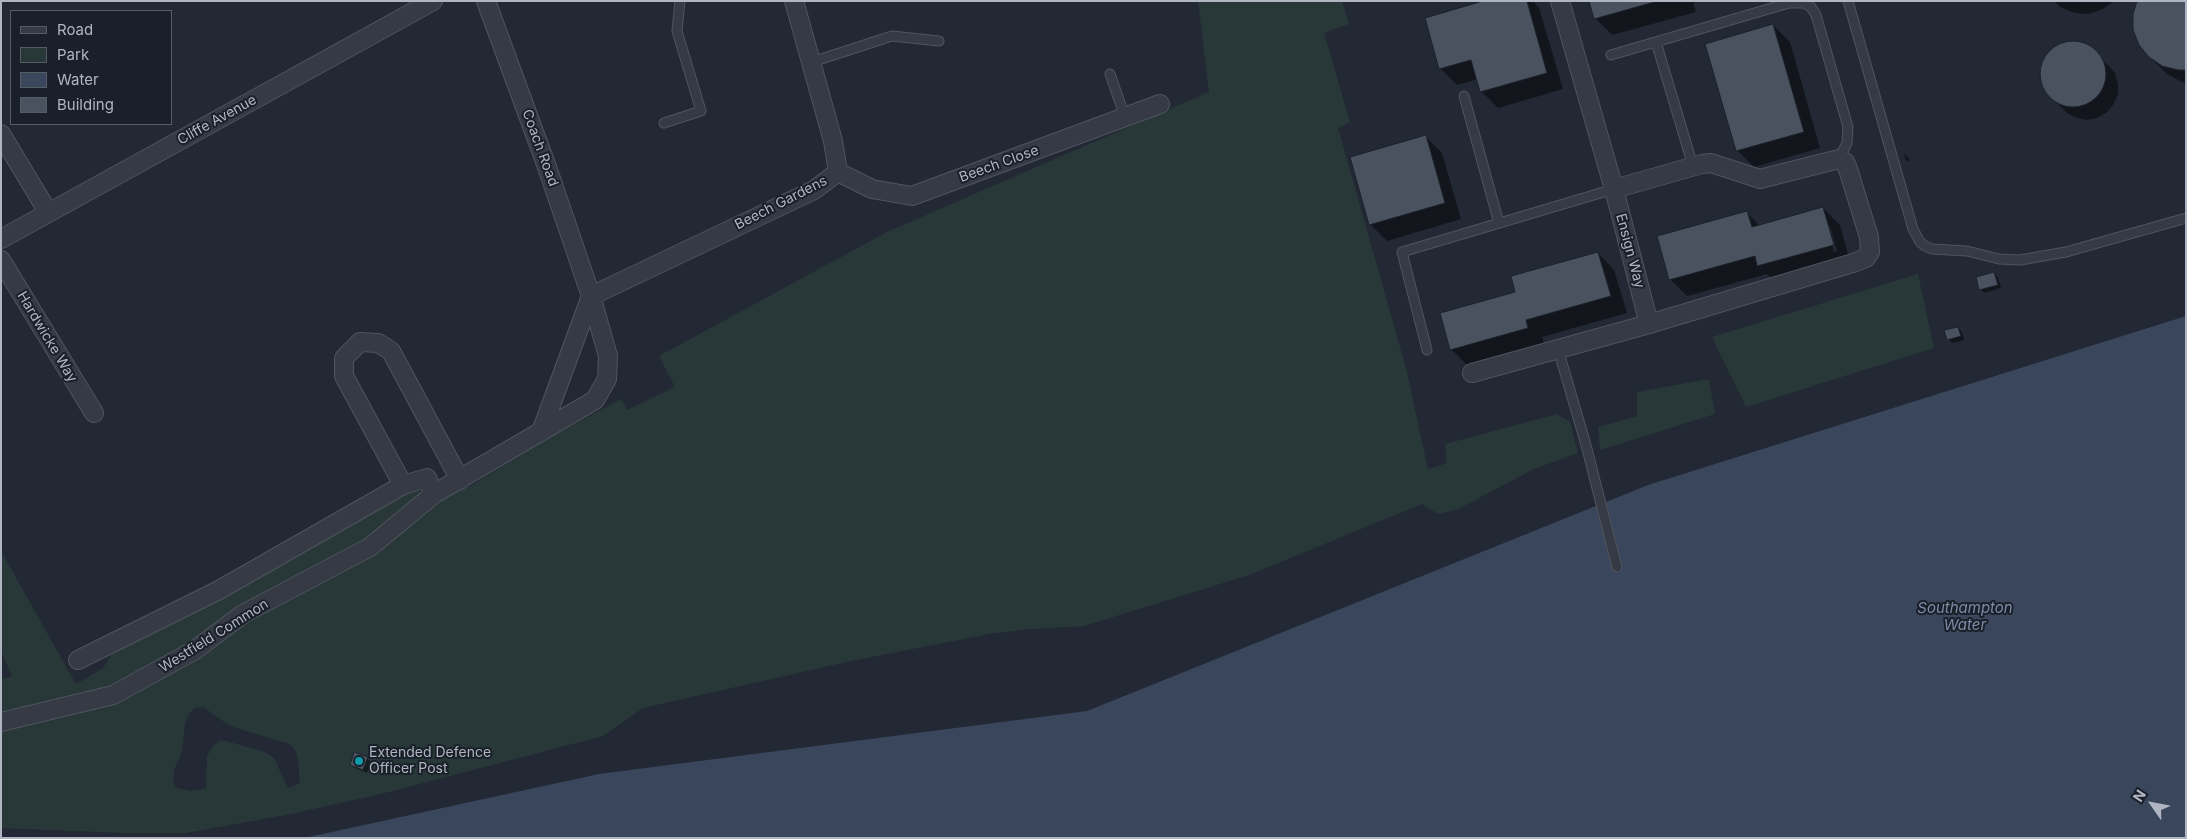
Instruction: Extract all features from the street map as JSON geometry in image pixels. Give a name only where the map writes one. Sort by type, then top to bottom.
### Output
[{"type":"street","name":"Cliffe Avenue","points":[[1,239],[433,1]]},
{"type":"street","name":"Coach Road","points":[[486,1],[547,167],[591,296],[608,356],[607,379],[595,400]]},
{"type":"street","name":"Beech Gardens","points":[[591,296],[814,190],[838,172],[833,141],[794,1]]},
{"type":"street","name":"Ensign Way","points":[[1560,1],[1614,189],[1649,324]]},
{"type":"street","name":"Beech Close","points":[[838,172],[872,189],[912,196],[1160,104]]},
{"type":"street","points":[[1,134],[48,212]]},
{"type":"street","points":[[1472,373],[1649,324],[1866,258],[1870,252],[1869,237],[1848,168],[1845,162],[1838,159],[1760,180],[1711,163],[1692,166],[1614,189]]},
{"type":"street","name":"Hardwicke Way","points":[[1,260],[94,413]]},
{"type":"street","points":[[541,432],[591,296]]},
{"type":"street","points":[[403,485],[344,376],[344,358],[360,342],[378,343],[391,351],[460,480]]},
{"type":"street","name":"Westfield Common","points":[[1,722],[113,695],[186,655],[243,614],[370,547],[434,494],[595,400]]},
{"type":"street","points":[[78,660],[219,590],[403,485],[427,478],[434,494]]},
{"type":"lane","points":[[664,123],[701,110],[677,31],[680,1]]},
{"type":"lane","points":[[1848,1],[1912,229],[1920,242],[1932,248],[1956,249],[1999,259],[2020,260],[2066,252],[2186,218]]},
{"type":"lane","points":[[1611,55],[1789,3],[1804,3],[1811,7],[1816,15],[1848,127],[1846,143],[1838,159]]},
{"type":"lane","points":[[812,62],[892,36],[939,41]]},
{"type":"lane","points":[[1656,42],[1692,166]]},
{"type":"lane","points":[[1110,74],[1125,117]]},
{"type":"lane","points":[[1464,96],[1499,223]]},
{"type":"lane","points":[[1427,350],[1402,252],[1614,189]]},
{"type":"lane","points":[[1558,349],[1586,445],[1617,567]]},
{"type":"green space","points":[[1198,1],[1342,1],[1349,24],[1324,33],[1350,122],[1338,128],[1407,372],[1428,469],[1447,463],[1445,444],[1557,414],[1570,422],[1578,453],[1534,469],[1458,509],[1438,514],[1422,504],[1249,575],[1084,626],[989,634],[851,661],[643,708],[603,736],[381,794],[286,815],[186,833],[122,833],[1,828],[1,679],[12,676],[1,651],[1,551],[76,684],[103,668],[118,645],[411,489],[442,498],[470,486],[549,438],[621,399],[627,410],[675,387],[659,356],[887,232],[1209,92]],"holes":[[[203,707],[230,726],[290,744],[296,751],[300,783],[288,788],[274,758],[265,752],[226,741],[219,741],[211,748],[207,757],[206,789],[191,791],[176,788],[173,781],[174,770],[182,751],[185,724],[189,714],[195,708]]]},
{"type":"green space","points":[[1918,274],[1934,348],[1746,407],[1712,337]]},
{"type":"green space","points":[[1709,379],[1715,414],[1600,450],[1598,427],[1637,416],[1637,392]]},
{"type":"water","name":"Southampton Water","points":[[2186,316],[2186,838],[304,838],[599,774],[1087,711],[1648,485]]},
{"type":"building","points":[[1483,1],[1527,1],[1547,73],[1480,92],[1471,60],[1439,69],[1425,18]]},
{"type":"building","points":[[1589,1],[1658,1],[1594,19]]},
{"type":"building","points":[[2137,1],[2186,1],[2186,70],[2162,66],[2149,57],[2139,45],[2133,30],[2133,14]]},
{"type":"building","points":[[1773,24],[1804,132],[1736,151],[1705,44]]},
{"type":"building","points":[[2073,41],[2086,43],[2101,56],[2104,61],[2106,74],[2104,87],[2091,102],[2086,105],[2073,107],[2060,105],[2045,92],[2042,87],[2040,74],[2042,61],[2055,46],[2060,43]]},
{"type":"building","points":[[1426,135],[1445,203],[1369,225],[1350,157]]},
{"type":"building","points":[[1823,207],[1834,245],[1757,266],[1755,256],[1669,280],[1657,236],[1747,211],[1752,227]]},
{"type":"building","points":[[1598,252],[1611,296],[1526,320],[1528,328],[1450,350],[1440,313],[1515,292],[1511,276]]},
{"type":"building","points":[[1994,272],[1998,285],[1979,290],[1976,277]]},
{"type":"building","points":[[1958,327],[1961,336],[1947,340],[1944,330]]},
{"type":"building","name":"Extended Defence Officer Post","points":[[354,752],[368,757],[363,770],[350,765]]},
{"type":"place","name":"Extended Defence Officer Post","points":[[359,761]]}]
